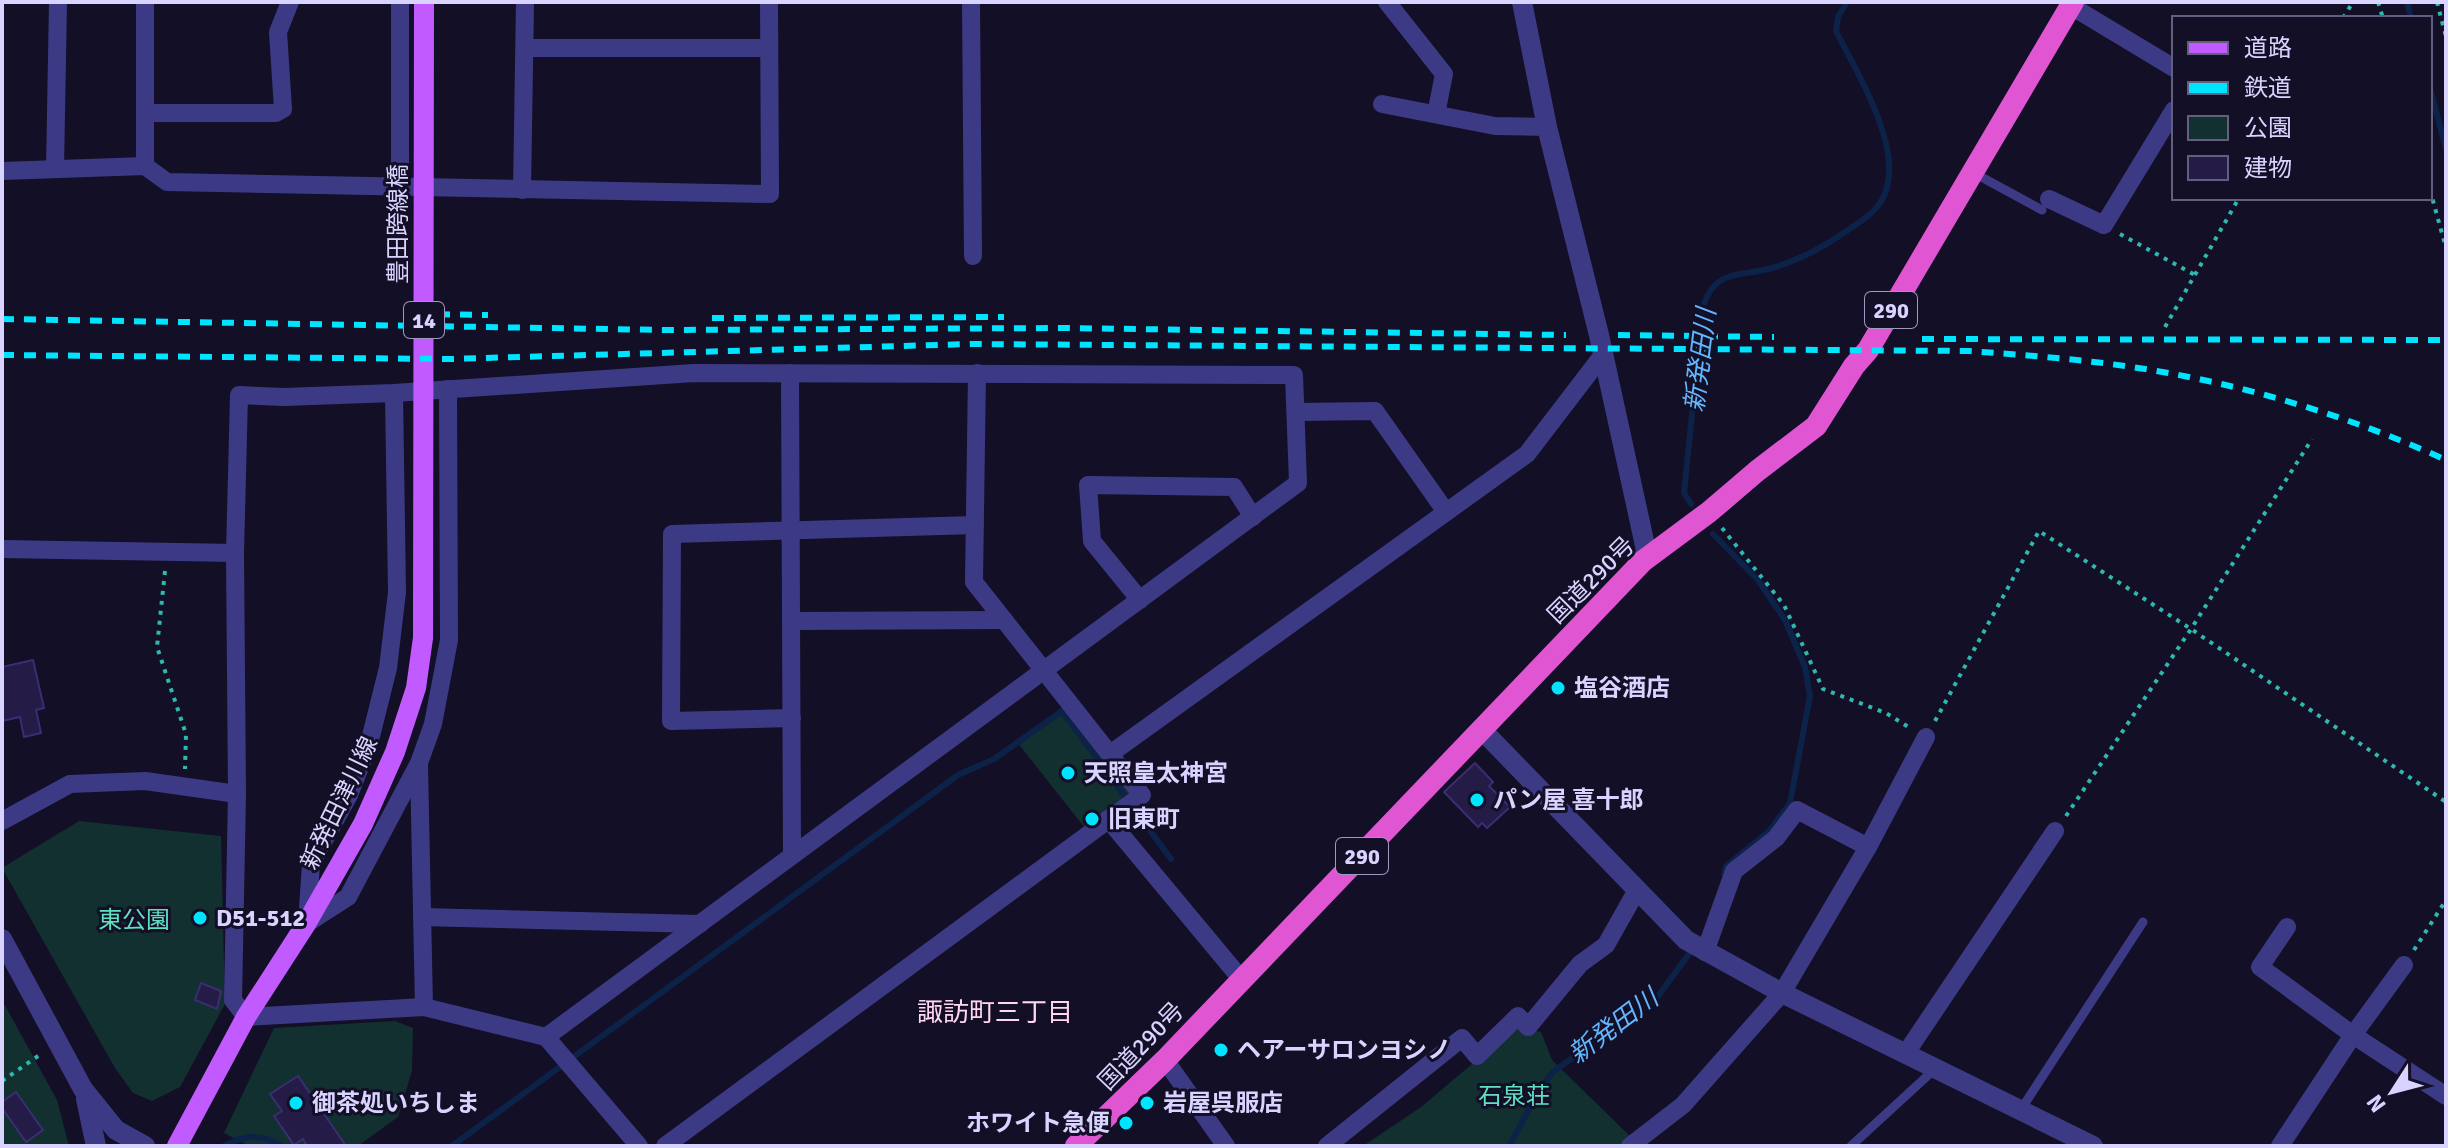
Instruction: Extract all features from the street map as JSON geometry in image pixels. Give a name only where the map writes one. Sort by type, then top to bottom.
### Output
[{"type":"highway","name":"国道290号","points":[[1076,1146],[1165,1060],[1643,561],[1816,426],[1854,366],[1868,350],[2072,4]]},
{"type":"main road","name":"豊田跨線橋","points":[[423,638],[424,2]]},
{"type":"main road","name":"新発田津川線","points":[[177,1146],[246,1017],[306,924],[363,824],[395,752],[416,688],[423,638]]},
{"type":"street","points":[[55,169],[58,2]]},
{"type":"street","points":[[145,2],[145,166]]},
{"type":"street","points":[[145,113],[276,113],[283,109],[278,32],[290,2]]},
{"type":"street","points":[[400,2],[400,185]]},
{"type":"street","points":[[522,190],[525,2]]},
{"type":"street","points":[[2,171],[145,166],[167,182],[770,194],[769,2]]},
{"type":"street","points":[[971,2],[973,256]]},
{"type":"street","points":[[1387,2],[1444,74],[1436,114]]},
{"type":"street","points":[[1522,2],[1547,127],[1646,550],[1643,561]]},
{"type":"street","points":[[2072,4],[2172,67]]},
{"type":"street","points":[[525,48],[769,48]]},
{"type":"street","points":[[1382,104],[1495,126],[1547,127]]},
{"type":"street","points":[[2046,204],[2104,225],[2172,113]]},
{"type":"street","points":[[1110,754],[1527,454],[1602,356]]},
{"type":"street","points":[[546,1037],[1298,483],[1294,375],[694,373],[394,393],[284,397],[239,395],[235,553],[237,794],[233,1000],[246,1017],[424,1007],[546,1037],[639,1146]]},
{"type":"street","points":[[790,373],[792,855]]},
{"type":"street","points":[[665,1146],[1142,795],[974,582],[977,373]]},
{"type":"street","points":[[306,924],[348,897],[419,763],[433,724],[449,640],[448,389]]},
{"type":"street","points":[[306,924],[311,864],[349,795],[364,756],[388,668],[397,592],[394,393]]},
{"type":"street","points":[[1296,412],[1375,411],[1446,512]]},
{"type":"street","points":[[1140,600],[1092,541],[1088,485],[1234,487],[1253,517]]},
{"type":"street","points":[[792,718],[671,721],[672,534],[975,525]]},
{"type":"street","points":[[2,549],[235,553]]},
{"type":"street","points":[[791,621],[1004,620]]},
{"type":"street","points":[[1482,730],[1686,940],[1782,993],[2093,1146]]},
{"type":"street","points":[[1630,1146],[1683,1105],[1782,993],[1868,847],[1926,737]]},
{"type":"street","points":[[419,763],[424,1007]]},
{"type":"street","points":[[2,821],[70,784],[145,781],[237,794]]},
{"type":"street","points":[[1705,952],[1734,871],[1776,838],[1797,810],[1868,847]]},
{"type":"street","points":[[1108,819],[1242,980]]},
{"type":"street","points":[[1906,1053],[2055,831]]},
{"type":"street","points":[[1327,1146],[1462,1038],[1477,1056],[1518,1016],[1528,1027],[1580,964],[1606,945],[1637,890]]},
{"type":"street","points":[[422,917],[700,924]]},
{"type":"street","points":[[2287,927],[2260,967],[2353,1035],[2446,1096]]},
{"type":"street","points":[[2,939],[83,1089],[116,1130],[145,1146]]},
{"type":"street","points":[[2280,1146],[2353,1035],[2404,965]]},
{"type":"street","points":[[1165,1060],[1226,1146]]},
{"type":"street","points":[[83,1089],[96,1146]]},
{"type":"lane","points":[[1972,172],[2046,204]]},
{"type":"lane","points":[[2020,1111],[2143,922]]},
{"type":"lane","points":[[1851,1146],[1936,1068]]},
{"type":"path","points":[[2437,2],[2446,35]]},
{"type":"path","points":[[2432,197],[2446,248]]},
{"type":"path","points":[[2165,327],[2238,200]]},
{"type":"path","points":[[2104,225],[2195,275]]},
{"type":"path","points":[[2055,831],[2191,629],[2312,439]]},
{"type":"path","points":[[1709,512],[1784,605],[1823,689],[1886,713],[1926,737],[2039,531],[2191,629],[2446,802]]},
{"type":"path","points":[[167,551],[157,647],[186,734],[185,787]]},
{"type":"path","points":[[2404,965],[2446,900]]},
{"type":"path","points":[[2,1081],[43,1053]]},
{"type":"green space","points":[[1064,706],[1130,794],[1085,828],[1017,742]]},
{"type":"green space","name":"東公園","points":[[79,821],[221,836],[225,1004],[180,1087],[152,1101],[133,1093],[115,1068],[2,868]]},
{"type":"green space","points":[[2,1000],[57,1100],[69,1146],[2,1146]]},
{"type":"green space","points":[[395,1021],[413,1028],[412,1071],[398,1117],[358,1146],[249,1146],[224,1133],[274,1028]]},
{"type":"green space","name":"石泉荘","points":[[1516,1027],[1541,1032],[1552,1060],[1632,1138],[1623,1146],[1363,1146],[1421,1107]]},
{"type":"building","points":[[33,660],[44,708],[36,710],[41,733],[24,737],[20,717],[2,721],[2,667]]},
{"type":"building","name":"パン屋 喜十郎","points":[[1475,763],[1493,782],[1489,786],[1510,807],[1487,828],[1482,823],[1478,827],[1444,792]]},
{"type":"building","points":[[201,983],[221,991],[217,1009],[195,1000]]},
{"type":"building","name":"御茶処いちしま","points":[[298,1076],[346,1146],[307,1146],[303,1139],[294,1145],[274,1116],[282,1111],[270,1094]]},
{"type":"building","points":[[16,1092],[43,1130],[26,1142],[2,1108],[2,1102]]},
{"type":"waterway","name":"新発田川","points":[[1691,504],[1684,493],[1703,306],[1708,294],[1715,285],[1730,276],[1782,265],[1830,242],[1870,214],[1887,188],[1889,167],[1886,143],[1878,118],[1836,31],[1838,17],[1847,2]]},
{"type":"waterway","points":[[2407,2],[2410,16]]},
{"type":"waterway","points":[[2432,96],[2446,149]]},
{"type":"waterway","name":"新発田川","points":[[1713,534],[1758,580],[1785,620],[1805,667],[1810,696],[1790,803],[1769,831],[1726,866],[1724,874]]},
{"type":"waterway","points":[[452,1146],[958,775],[994,759],[1062,711],[1171,859]]},
{"type":"waterway","name":"新発田川","points":[[1509,1146],[1535,1098],[1554,1071],[1656,999],[1694,947]]},
{"type":"waterway","points":[[224,1146],[253,1137],[282,1146]]},
{"type":"railway","points":[[416,314],[488,315]]},
{"type":"railway","points":[[712,318],[1004,317]]},
{"type":"railway","points":[[2,319],[666,330],[1061,328],[1566,335]]},
{"type":"railway","points":[[1618,335],[1774,337]]},
{"type":"railway","points":[[1922,339],[2446,340]]},
{"type":"railway","points":[[2,355],[450,359],[972,344],[1969,351],[2112,364],[2212,382],[2331,415],[2446,460]]},
{"type":"place","name":"塩谷酒店","points":[[1558,688]]},
{"type":"place","name":"天照皇太神宮","points":[[1068,773]]},
{"type":"place","name":"パン屋 喜十郎","points":[[1477,800]]},
{"type":"place","name":"旧東町","points":[[1092,819]]},
{"type":"place","name":"D51-512","points":[[200,918]]},
{"type":"place","name":"ヘアーサロンヨシノ","points":[[1221,1050]]},
{"type":"place","name":"御茶処いちしま","points":[[296,1103]]},
{"type":"place","name":"岩屋呉服店","points":[[1147,1103]]},
{"type":"place","name":"ホワイト急便","points":[[1126,1123]]},
{"type":"district","name":"諏訪町三丁目","points":[[995,1012]]}]
